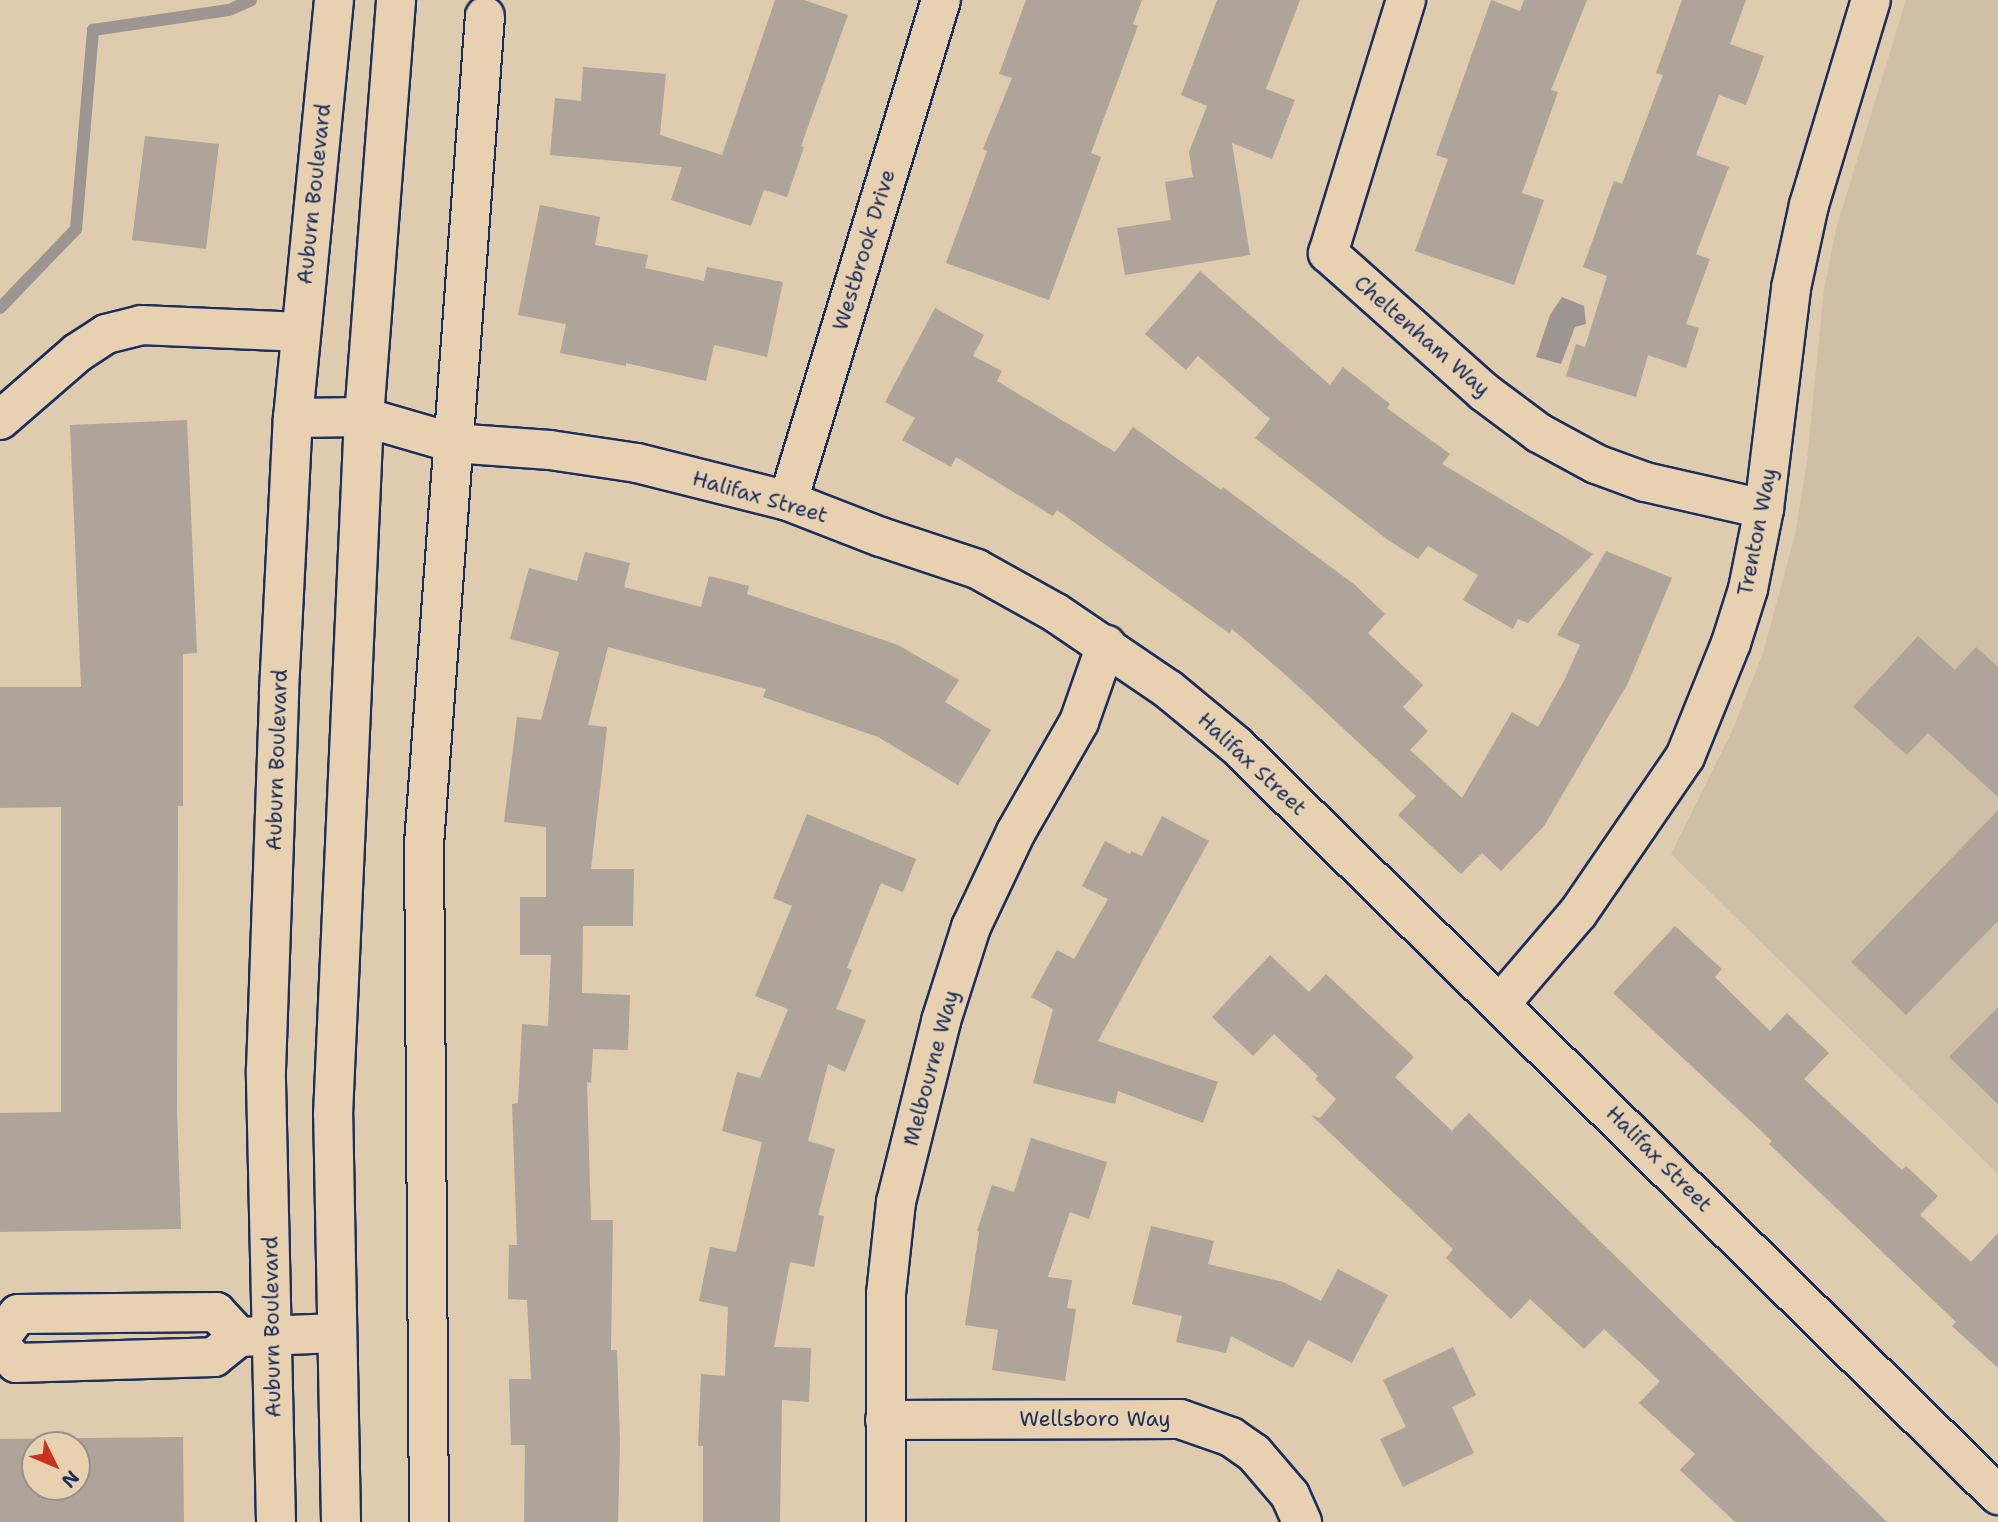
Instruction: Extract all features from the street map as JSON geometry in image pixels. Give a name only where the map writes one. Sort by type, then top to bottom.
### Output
[{"type":"street","name":"Auburn Boulevard","points":[[276,1522],[256,1336],[279,691],[293,418],[334,0]]},
{"type":"street","points":[[341,1522],[333,1115],[364,417],[396,0]]},
{"type":"street","name":"Westbrook Drive","points":[[788,501],[941,0]]},
{"type":"street","name":"Cheltenham Way","points":[[1406,0],[1328,253],[1484,391],[1539,433],[1596,464],[1646,482],[1763,509]]},
{"type":"street","name":"Trenton Way","points":[[1501,1003],[1578,913],[1685,757],[1731,643],[1748,589],[1763,509],[1791,288],[1809,205],[1871,0]]},
{"type":"street","points":[[429,1522],[424,844],[485,16]]},
{"type":"street","points":[[0,420],[77,353],[106,334],[142,325],[301,332]]},
{"type":"street","name":"Halifax Street","points":[[293,418],[364,417],[453,443],[550,450],[638,463],[788,501],[881,537],[977,569],[1056,613],[1168,689],[1237,746],[1998,1495]]},
{"type":"street","name":"Melbourne Way","points":[[886,1522],[886,1294],[895,1202],[941,1021],[971,927],[1016,832],[1079,722],[1106,645]]},
{"type":"street","points":[[0,1338],[19,1314],[216,1312],[256,1336]]},
{"type":"street","points":[[0,1345],[16,1363],[214,1357],[256,1336],[337,1333]]},
{"type":"street","name":"Wellsboro Way","points":[[885,1420],[1180,1419],[1231,1437],[1254,1453],[1290,1495],[1303,1522]]},
{"type":"shaded area","points":[[1906,0],[1998,0],[1998,1174],[1671,854],[1732,731],[1763,653],[1796,531],[1807,460],[1824,290],[1836,229]]},
{"type":"shaded area","points":[[1562,297],[1584,306],[1586,324],[1575,327],[1561,364],[1536,357],[1550,315]]},
{"type":"building","points":[[775,0],[804,0],[848,15],[801,146],[804,147],[787,197],[764,190],[751,226],[671,200],[682,167],[550,155],[555,98],[581,101],[583,67],[666,74],[660,135],[722,155]]},
{"type":"building","points":[[1026,0],[1142,0],[1133,24],[1138,26],[1091,153],[1101,157],[1049,300],[946,263],[987,151],[983,149],[1012,78],[999,74]]},
{"type":"building","points":[[1217,0],[1300,0],[1266,89],[1295,100],[1272,159],[1232,143],[1250,255],[1125,275],[1117,228],[1171,220],[1165,182],[1193,177],[1189,152],[1207,106],[1181,95]]},
{"type":"building","points":[[1491,0],[1520,11],[1524,0],[1587,0],[1551,90],[1558,92],[1522,193],[1544,200],[1514,285],[1415,251],[1448,159],[1436,155]]},
{"type":"building","points":[[1682,0],[1746,0],[1730,44],[1764,56],[1746,105],[1719,95],[1696,155],[1729,167],[1696,254],[1710,259],[1686,324],[1699,328],[1686,368],[1648,355],[1636,397],[1566,376],[1576,344],[1585,347],[1607,276],[1583,267],[1614,181],[1622,184],[1663,75],[1656,73]]},
{"type":"building","points":[[145,136],[219,144],[206,249],[132,240]]},
{"type":"building","points":[[540,205],[600,217],[595,245],[648,255],[645,268],[704,281],[707,267],[783,282],[767,357],[714,345],[706,381],[626,363],[626,366],[560,353],[566,324],[518,315]]},
{"type":"building","points":[[1200,271],[1330,385],[1343,367],[1390,404],[1387,408],[1450,454],[1442,464],[1593,554],[1528,623],[1518,619],[1513,629],[1463,600],[1478,575],[1428,546],[1418,559],[1388,540],[1255,438],[1270,419],[1198,356],[1186,370],[1145,334]]},
{"type":"building","points":[[935,308],[984,335],[973,356],[1002,371],[997,381],[1115,452],[1133,427],[1221,490],[1223,487],[1355,585],[1385,614],[1368,633],[1423,685],[1403,707],[1428,731],[1410,750],[1462,798],[1512,712],[1538,727],[1565,679],[1580,645],[1557,635],[1606,551],[1672,578],[1628,683],[1544,826],[1501,871],[1482,853],[1461,874],[1398,815],[1416,796],[1232,629],[1229,633],[1057,510],[1053,516],[956,457],[951,467],[902,440],[915,418],[885,402]]},
{"type":"building","points":[[187,420],[197,653],[183,654],[183,806],[178,806],[177,1110],[181,1229],[0,1232],[0,1113],[61,1112],[61,807],[0,808],[0,687],[81,687],[70,425]]},
{"type":"building","points":[[585,552],[630,563],[624,587],[701,607],[709,576],[749,586],[747,594],[898,645],[959,680],[945,702],[991,730],[958,785],[878,737],[763,697],[766,689],[608,647],[588,725],[607,727],[591,869],[634,869],[633,926],[583,926],[582,993],[630,995],[628,1050],[593,1049],[591,1083],[587,1082],[591,1220],[613,1220],[611,1350],[617,1350],[620,1442],[618,1522],[524,1522],[525,1445],[511,1445],[509,1379],[531,1379],[527,1300],[508,1299],[509,1245],[517,1245],[512,1104],[518,1103],[522,1024],[548,1026],[551,955],[520,955],[520,897],[546,897],[546,827],[504,822],[517,717],[541,720],[559,652],[510,639],[529,568],[577,581]]},
{"type":"building","points":[[1918,636],[1955,670],[1976,647],[1998,667],[1998,797],[1928,733],[1907,755],[1853,707]]},
{"type":"building","points":[[1998,810],[1998,921],[1906,1015],[1851,962]]},
{"type":"building","points":[[807,814],[916,859],[903,892],[881,883],[847,968],[852,970],[836,1009],[866,1020],[845,1072],[828,1064],[808,1141],[835,1149],[818,1215],[824,1216],[814,1267],[790,1262],[774,1347],[811,1348],[809,1402],[782,1400],[780,1522],[703,1522],[703,1446],[698,1446],[701,1374],[725,1376],[728,1307],[699,1301],[710,1247],[736,1252],[762,1142],[722,1131],[737,1072],[760,1078],[788,1009],[755,996],[792,906],[773,898]]},
{"type":"building","points":[[1162,816],[1209,841],[1098,1041],[1218,1082],[1203,1123],[1118,1091],[1115,1104],[1033,1083],[1053,1009],[1031,997],[1057,950],[1074,959],[1108,899],[1082,886],[1105,841],[1130,854],[1131,851],[1142,856]]},
{"type":"building","points":[[1675,926],[1722,969],[1715,977],[1770,1031],[1787,1013],[1829,1053],[1804,1079],[1902,1170],[1906,1166],[1938,1196],[1920,1215],[1971,1262],[1998,1233],[1998,1368],[1952,1326],[1956,1322],[1769,1144],[1772,1141],[1613,993]]},
{"type":"building","points":[[1270,955],[1309,992],[1326,974],[1414,1057],[1395,1077],[1452,1131],[1469,1113],[1887,1522],[1735,1522],[1680,1470],[1695,1454],[1639,1403],[1660,1381],[1604,1329],[1584,1349],[1530,1299],[1511,1319],[1446,1258],[1453,1249],[1311,1115],[1320,1118],[1336,1099],[1315,1079],[1318,1076],[1274,1034],[1253,1056],[1212,1017]]},
{"type":"building","points":[[1998,1007],[1998,1104],[1949,1057]]},
{"type":"building","points":[[1031,1138],[1107,1162],[1089,1219],[1070,1212],[1048,1277],[1072,1280],[1067,1308],[1076,1309],[1065,1381],[992,1370],[998,1330],[965,1325],[979,1232],[977,1231],[992,1185],[1014,1192]]},
{"type":"building","points":[[1151,1226],[1214,1241],[1208,1264],[1283,1282],[1321,1301],[1338,1269],[1388,1295],[1352,1363],[1308,1340],[1293,1368],[1231,1336],[1226,1353],[1176,1342],[1182,1316],[1132,1304]]},
{"type":"building","points":[[1453,1347],[1476,1395],[1452,1407],[1474,1453],[1403,1487],[1380,1439],[1406,1427],[1383,1380]]},
{"type":"building","points":[[183,1437],[184,1522],[0,1522],[0,1439],[21,1439],[21,1501],[91,1501],[91,1438]]},
{"type":"waterway","points":[[0,308],[76,229],[93,30],[229,10],[251,0]]}]
